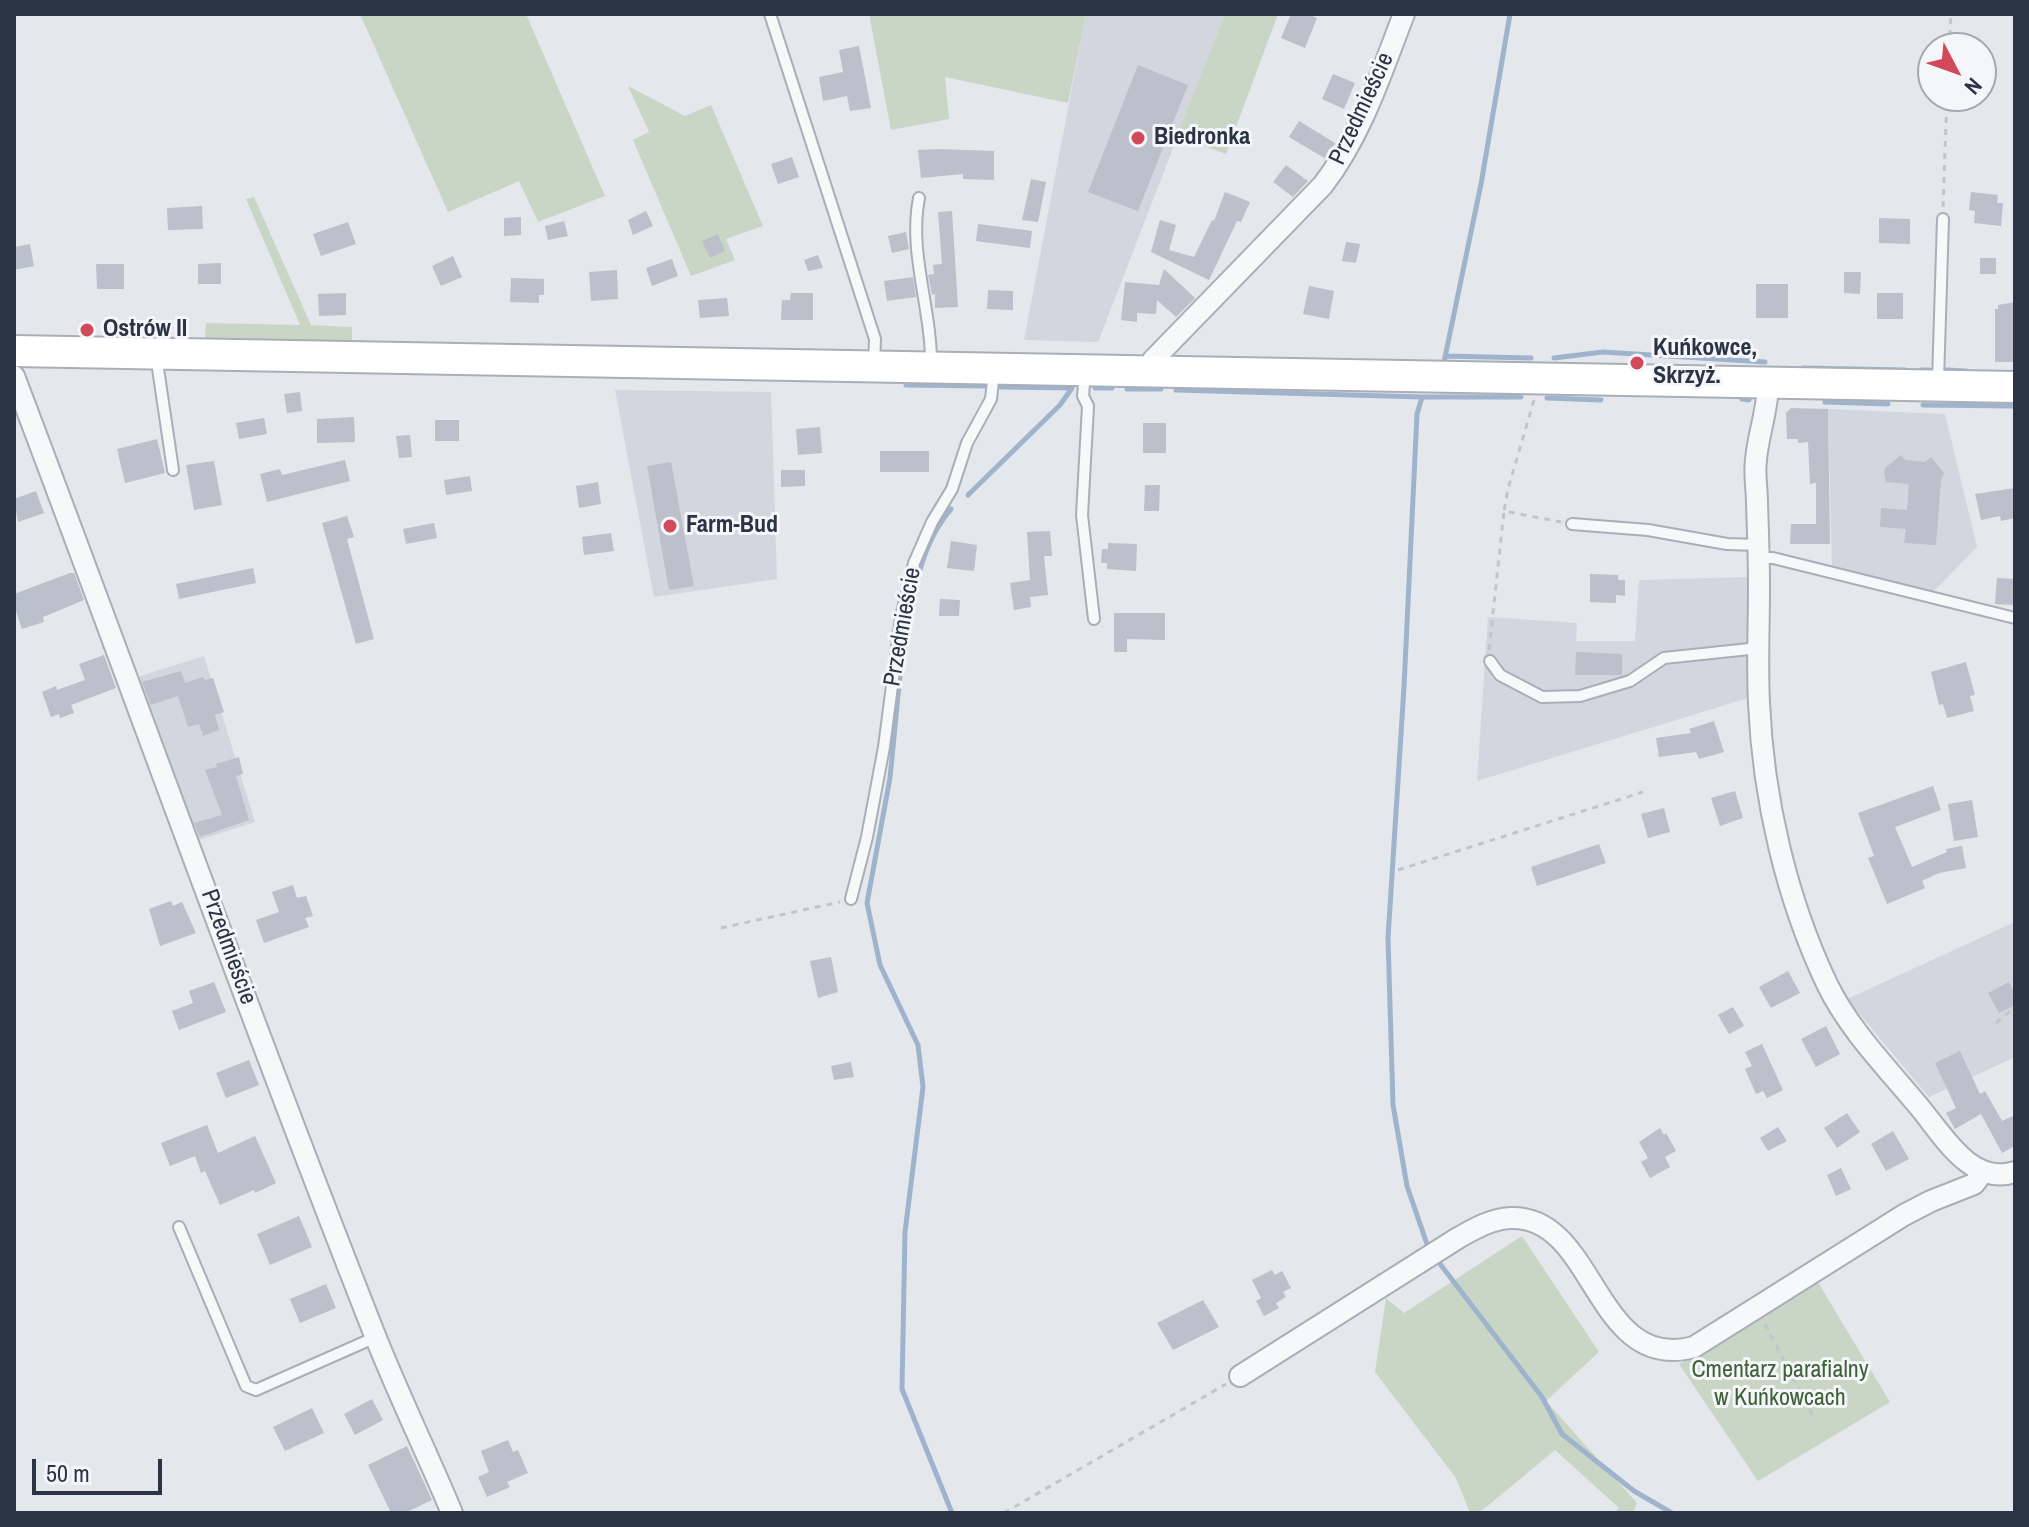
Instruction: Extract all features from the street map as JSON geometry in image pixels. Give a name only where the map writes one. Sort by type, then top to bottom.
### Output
[{"type":"main road","points":[[14,351],[2015,387]]},
{"type":"street","name":"Przedmieście","points":[[1146,373],[1153,360],[1323,185],[1345,155],[1369,105],[1404,14]]},
{"type":"street","name":"Przedmieście","points":[[14,376],[280,1091],[376,1337],[452,1513]]},
{"type":"street","points":[[1768,383],[1768,403],[1756,460],[1759,703],[1766,783],[1787,872],[1827,984],[1851,1021],[1965,1160],[1983,1172],[1996,1175],[2015,1172]]},
{"type":"street","points":[[1240,1376],[1458,1238],[1493,1221],[1508,1218],[1533,1221],[1555,1234],[1627,1332],[1651,1346],[1682,1350],[1694,1347],[1904,1215],[1974,1184],[1983,1172]]},
{"type":"lane","points":[[770,14],[875,339],[874,367]]},
{"type":"lane","points":[[919,198],[914,221],[932,344],[931,368]]},
{"type":"lane","points":[[1938,386],[1943,219]]},
{"type":"lane","points":[[156,353],[173,470]]},
{"type":"lane","name":"Przedmieście","points":[[851,899],[867,837],[884,747],[899,628],[914,563],[932,522],[952,489],[967,443],[991,399],[994,370]]},
{"type":"lane","points":[[1085,371],[1083,396],[1088,406],[1082,515],[1094,619]]},
{"type":"lane","points":[[1572,524],[1648,530],[1727,544],[2015,618]]},
{"type":"lane","points":[[1490,661],[1500,675],[1542,697],[1580,696],[1630,681],[1664,658],[1759,648]]},
{"type":"lane","points":[[179,1227],[246,1386],[256,1390],[376,1337]]},
{"type":"path","points":[[1943,219],[1946,112]]},
{"type":"path","points":[[1490,661],[1488,654],[1504,511],[1534,407],[1535,379]]},
{"type":"path","points":[[1504,511],[1572,524]]},
{"type":"path","points":[[1398,870],[1643,792]]},
{"type":"path","points":[[721,928],[851,899]]},
{"type":"path","points":[[1996,1023],[2015,1007]]},
{"type":"path","points":[[1757,1309],[1815,1420]]},
{"type":"path","points":[[1004,1513],[1240,1376]]},
{"type":"shaded area","points":[[1086,14],[1225,14],[1098,342],[1024,340]]},
{"type":"shaded area","points":[[615,390],[771,392],[777,579],[654,597]]},
{"type":"shaded area","points":[[1828,409],[1945,414],[1977,547],[1933,592],[1832,567]]},
{"type":"shaded area","points":[[1747,577],[1748,698],[1477,781],[1488,617],[1577,623],[1576,641],[1635,641],[1639,580]]},
{"type":"shaded area","points":[[204,656],[255,822],[196,841],[134,678]]},
{"type":"shaded area","points":[[2015,922],[2015,1057],[1929,1097],[1847,999]]},
{"type":"green space","points":[[360,14],[526,14],[605,196],[538,222],[519,181],[448,212]]},
{"type":"green space","points":[[869,14],[1086,14],[1068,103],[945,77],[949,119],[891,130]]},
{"type":"green space","points":[[1225,14],[1278,14],[1226,154],[1177,136]]},
{"type":"green space","points":[[628,86],[685,116],[711,105],[763,226],[726,239],[735,260],[691,276],[633,140],[649,132]]},
{"type":"green space","points":[[254,197],[311,325],[352,327],[352,341],[349,343],[208,341],[205,338],[206,323],[300,325],[246,199]]},
{"type":"green space","points":[[1522,1236],[1599,1352],[1546,1401],[1637,1503],[1633,1513],[1616,1513],[1618,1507],[1555,1450],[1479,1513],[1470,1513],[1456,1478],[1375,1372],[1386,1298],[1404,1313]]},
{"type":"green space","name":"Cmentarz parafialny w Kuńkowcach","points":[[1816,1279],[1890,1402],[1758,1481],[1679,1364]]},
{"type":"building","points":[[1291,14],[1307,14],[1317,18],[1305,48],[1281,38]]},
{"type":"building","points":[[859,46],[871,108],[850,111],[847,96],[823,101],[819,77],[843,72],[839,50]]},
{"type":"building","name":"Biedronka","points":[[1138,65],[1188,85],[1138,211],[1088,192]]},
{"type":"building","points":[[1333,74],[1355,83],[1344,109],[1322,99]]},
{"type":"building","points":[[1299,121],[1335,143],[1326,159],[1289,137]]},
{"type":"building","points":[[918,150],[994,151],[994,180],[963,179],[963,174],[921,178]]},
{"type":"building","points":[[792,157],[799,177],[778,184],[771,164]]},
{"type":"building","points":[[1286,165],[1308,181],[1293,197],[1273,182]]},
{"type":"building","points":[[1031,179],[1046,182],[1038,222],[1022,220]]},
{"type":"building","points":[[1225,192],[1250,202],[1241,222],[1237,221],[1209,280],[1151,252],[1160,220],[1176,225],[1169,250],[1194,257],[1214,221]]},
{"type":"building","points":[[1971,192],[1998,195],[1997,203],[2003,203],[2001,226],[1974,223],[1975,211],[1969,210]]},
{"type":"building","points":[[202,206],[203,229],[168,230],[167,208]]},
{"type":"building","points":[[646,211],[653,226],[633,235],[628,220]]},
{"type":"building","points":[[952,211],[958,307],[935,308],[935,294],[932,295],[928,275],[934,274],[933,265],[942,264],[938,212]]},
{"type":"building","points":[[521,217],[521,235],[504,236],[504,218]]},
{"type":"building","points":[[1879,218],[1910,219],[1910,244],[1879,243]]},
{"type":"building","points":[[564,221],[568,236],[548,240],[545,226]]},
{"type":"building","points":[[348,222],[356,244],[321,256],[313,234]]},
{"type":"building","points":[[978,224],[1032,231],[1030,248],[976,241]]},
{"type":"building","points":[[906,232],[909,249],[892,253],[888,236]]},
{"type":"building","points":[[718,234],[725,251],[710,258],[702,241]]},
{"type":"building","points":[[1346,242],[1360,244],[1356,263],[1342,261]]},
{"type":"building","points":[[30,244],[34,266],[14,270],[14,247]]},
{"type":"building","points":[[818,255],[823,268],[808,271],[804,260]]},
{"type":"building","points":[[453,256],[462,277],[441,286],[432,266]]},
{"type":"building","points":[[1980,258],[1996,258],[1996,274],[1980,274]]},
{"type":"building","points":[[672,259],[678,276],[652,286],[646,268]]},
{"type":"building","points":[[221,263],[221,284],[198,284],[198,264]]},
{"type":"building","points":[[96,264],[124,264],[124,289],[97,289]]},
{"type":"building","points":[[1164,269],[1195,298],[1176,317],[1157,300],[1156,314],[1137,313],[1137,322],[1121,320],[1125,282],[1159,285]]},
{"type":"building","points":[[617,270],[618,299],[591,301],[589,272]]},
{"type":"building","points":[[1844,272],[1861,272],[1860,294],[1844,293]]},
{"type":"building","points":[[913,277],[916,297],[887,301],[884,281]]},
{"type":"building","points":[[511,278],[544,279],[544,295],[539,295],[539,303],[510,302]]},
{"type":"building","points":[[1756,284],[1788,284],[1788,318],[1756,318]]},
{"type":"building","points":[[1309,286],[1334,291],[1329,319],[1303,314]]},
{"type":"building","points":[[988,290],[1013,291],[1013,310],[987,309]]},
{"type":"building","points":[[346,293],[346,315],[319,316],[318,294]]},
{"type":"building","points":[[791,293],[813,293],[813,320],[781,320],[782,300],[790,300]]},
{"type":"building","points":[[1877,293],[1903,293],[1903,319],[1877,319]]},
{"type":"building","points":[[727,298],[729,316],[700,318],[698,300]]},
{"type":"building","points":[[2015,302],[2015,362],[1995,362],[1995,309],[1998,305]]},
{"type":"building","points":[[300,392],[302,411],[287,413],[284,394]]},
{"type":"building","points":[[1791,408],[1828,409],[1830,544],[1790,544],[1791,524],[1816,524],[1816,483],[1810,484],[1808,442],[1798,443],[1798,439],[1787,439],[1786,413]]},
{"type":"building","points":[[354,417],[355,442],[317,443],[317,419]]},
{"type":"building","points":[[264,418],[267,434],[239,439],[236,423]]},
{"type":"building","points":[[435,420],[459,420],[459,441],[435,441]]},
{"type":"building","points":[[1143,423],[1166,423],[1166,453],[1143,453]]},
{"type":"building","points":[[820,427],[822,453],[798,455],[796,429]]},
{"type":"building","points":[[410,435],[412,457],[399,458],[396,436]]},
{"type":"building","points":[[157,439],[165,473],[125,483],[117,449]]},
{"type":"building","points":[[880,451],[929,451],[929,472],[880,472]]},
{"type":"building","points":[[1901,455],[1906,460],[1925,462],[1931,457],[1944,473],[1936,545],[1904,543],[1906,529],[1880,527],[1881,508],[1907,510],[1909,484],[1886,482],[1884,473],[1885,468]]},
{"type":"building","points":[[345,460],[350,481],[267,502],[260,474],[280,469],[282,475]]},
{"type":"building","points":[[214,461],[222,505],[194,510],[186,465]]},
{"type":"building","name":"Farm-Bud","points":[[671,462],[694,586],[669,590],[647,466]]},
{"type":"building","points":[[781,470],[805,470],[805,486],[781,487]]},
{"type":"building","points":[[470,476],[472,491],[446,495],[444,480]]},
{"type":"building","points":[[598,482],[601,504],[579,508],[576,486]]},
{"type":"building","points":[[1145,485],[1160,485],[1159,511],[1144,511]]},
{"type":"building","points":[[2015,488],[2015,518],[2001,521],[2000,516],[1981,520],[1975,494]]},
{"type":"building","points":[[36,491],[44,513],[18,522],[14,499]]},
{"type":"building","points":[[347,516],[354,537],[347,539],[374,639],[356,644],[322,523]]},
{"type":"building","points":[[434,523],[437,538],[406,544],[403,529]]},
{"type":"building","points":[[1050,531],[1052,556],[1044,556],[1048,595],[1030,597],[1031,607],[1014,610],[1010,583],[1030,580],[1027,532]]},
{"type":"building","points":[[611,533],[614,551],[584,555],[582,537]]},
{"type":"building","points":[[951,541],[977,545],[974,571],[947,568]]},
{"type":"building","points":[[1108,543],[1137,544],[1136,571],[1107,569],[1107,563],[1101,563],[1102,549],[1108,549]]},
{"type":"building","points":[[253,568],[256,583],[179,599],[176,584]]},
{"type":"building","points":[[74,573],[84,600],[43,617],[44,622],[22,629],[14,605],[14,594]]},
{"type":"building","points":[[1590,574],[1618,575],[1618,580],[1625,580],[1625,596],[1616,595],[1616,603],[1590,602]]},
{"type":"building","points":[[1997,578],[2015,579],[2015,605],[1995,604]]},
{"type":"building","points":[[940,599],[960,600],[959,616],[939,616]]},
{"type":"building","points":[[1114,613],[1165,613],[1165,640],[1127,639],[1127,652],[1114,652]]},
{"type":"building","points":[[1576,652],[1622,654],[1622,675],[1575,675]]},
{"type":"building","points":[[104,655],[116,688],[71,705],[74,713],[60,718],[59,714],[51,717],[42,692],[85,680],[79,664]]},
{"type":"building","points":[[1966,662],[1975,695],[1970,696],[1974,711],[1947,718],[1943,704],[1939,705],[1931,672]]},
{"type":"building","points":[[181,671],[185,683],[203,677],[205,680],[213,678],[224,712],[215,715],[219,730],[203,736],[199,724],[188,727],[178,696],[151,705],[142,682]]},
{"type":"building","points":[[1714,721],[1724,752],[1699,759],[1696,752],[1659,757],[1656,738],[1691,733],[1689,729]]},
{"type":"building","points":[[239,757],[243,774],[236,776],[249,820],[200,837],[194,823],[222,815],[205,770]]},
{"type":"building","points":[[1933,786],[1941,810],[1895,827],[1912,867],[1947,852],[1946,849],[1962,846],[1966,868],[1939,873],[1922,881],[1925,888],[1887,904],[1868,858],[1874,856],[1858,813]]},
{"type":"building","points":[[1735,791],[1743,818],[1720,826],[1711,798]]},
{"type":"building","points":[[1972,800],[1978,837],[1954,841],[1948,804]]},
{"type":"building","points":[[1664,808],[1670,832],[1648,838],[1641,814]]},
{"type":"building","points":[[1599,844],[1606,863],[1537,886],[1531,867]]},
{"type":"building","points":[[293,885],[297,898],[306,896],[313,916],[305,918],[309,927],[264,943],[256,920],[279,912],[272,892]]},
{"type":"building","points":[[171,901],[173,906],[182,902],[196,933],[160,946],[149,909]]},
{"type":"building","points":[[831,957],[838,992],[818,998],[810,961]]},
{"type":"building","points":[[1788,971],[1800,993],[1771,1008],[1759,987]]},
{"type":"building","points":[[214,982],[226,1012],[179,1030],[172,1011],[193,1003],[189,991]]},
{"type":"building","points":[[2009,982],[2015,995],[2015,1005],[1999,1013],[1988,993]]},
{"type":"building","points":[[1733,1007],[1744,1026],[1729,1034],[1718,1015]]},
{"type":"building","points":[[1826,1026],[1840,1054],[1816,1067],[1801,1039]]},
{"type":"building","points":[[1762,1044],[1783,1090],[1767,1098],[1763,1091],[1756,1094],[1745,1069],[1752,1066],[1745,1052]]},
{"type":"building","points":[[1960,1051],[1980,1094],[1985,1091],[2002,1121],[2015,1115],[2015,1146],[2002,1153],[1981,1114],[1955,1129],[1946,1113],[1956,1108],[1935,1063]]},
{"type":"building","points":[[249,1060],[259,1085],[226,1098],[216,1073]]},
{"type":"building","points":[[851,1062],[854,1077],[834,1080],[831,1066]]},
{"type":"building","points":[[1847,1113],[1860,1132],[1837,1148],[1824,1128]]},
{"type":"building","points":[[207,1125],[218,1153],[255,1136],[276,1183],[220,1205],[195,1156],[170,1166],[161,1143]]},
{"type":"building","points":[[1778,1127],[1787,1141],[1768,1151],[1760,1138]]},
{"type":"building","points":[[1660,1128],[1676,1151],[1665,1157],[1670,1167],[1650,1178],[1641,1162],[1648,1158],[1639,1142]]},
{"type":"building","points":[[1893,1131],[1909,1159],[1886,1171],[1871,1144]]},
{"type":"building","points":[[1841,1168],[1851,1189],[1836,1196],[1827,1175]]},
{"type":"building","points":[[299,1216],[312,1247],[270,1265],[257,1234]]},
{"type":"building","points":[[1272,1270],[1275,1275],[1282,1271],[1291,1288],[1283,1292],[1286,1297],[1276,1303],[1279,1308],[1264,1316],[1256,1301],[1261,1298],[1252,1280]]},
{"type":"building","points":[[326,1284],[336,1308],[300,1323],[290,1299]]},
{"type":"building","points":[[1203,1300],[1219,1327],[1173,1350],[1157,1323]]},
{"type":"building","points":[[372,1399],[383,1420],[355,1435],[344,1414]]},
{"type":"building","points":[[312,1408],[324,1433],[285,1451],[273,1427]]},
{"type":"building","points":[[508,1440],[513,1452],[518,1450],[528,1473],[507,1482],[510,1487],[487,1497],[478,1477],[489,1472],[481,1451]]},
{"type":"building","points":[[407,1446],[432,1500],[405,1513],[391,1513],[368,1465]]},
{"type":"waterway","points":[[1444,362],[1481,184],[1510,14]]},
{"type":"waterway","points":[[1554,358],[1603,352],[1765,362]]},
{"type":"waterway","points":[[1445,356],[1531,358]]},
{"type":"waterway","points":[[1803,368],[1905,370]]},
{"type":"waterway","points":[[1921,370],[1929,370]]},
{"type":"waterway","points":[[1947,370],[1966,371]]},
{"type":"waterway","points":[[906,385],[988,386]]},
{"type":"waterway","points":[[1001,387],[1071,388]]},
{"type":"waterway","points":[[968,495],[1060,405],[1072,388]]},
{"type":"waterway","points":[[1095,388],[1112,388]]},
{"type":"waterway","points":[[1127,389],[1161,389]]},
{"type":"waterway","points":[[1176,390],[1422,397]]},
{"type":"waterway","points":[[1428,1247],[1407,1186],[1393,1105],[1388,938],[1417,414],[1422,397],[1521,397]]},
{"type":"waterway","points":[[1547,398],[1601,400]]},
{"type":"waterway","points":[[1742,399],[1749,400]]},
{"type":"waterway","points":[[1825,402],[1888,404]]},
{"type":"waterway","points":[[1923,405],[2015,406]]},
{"type":"waterway","points":[[902,666],[922,563],[929,544],[951,509]]},
{"type":"waterway","points":[[900,675],[890,778],[867,903],[880,965],[918,1045],[923,1087],[905,1232],[902,1389],[952,1513]]},
{"type":"waterway","points":[[1437,1260],[1542,1397],[1562,1434],[1634,1491],[1672,1513]]},
{"type":"place","name":"Biedronka","points":[[1138,138]]},
{"type":"place","name":"Ostrów II","points":[[87,330]]},
{"type":"place","name":"Kuńkowce, Skrzyż.","points":[[1637,363]]},
{"type":"place","name":"Farm-Bud","points":[[670,526]]}]
